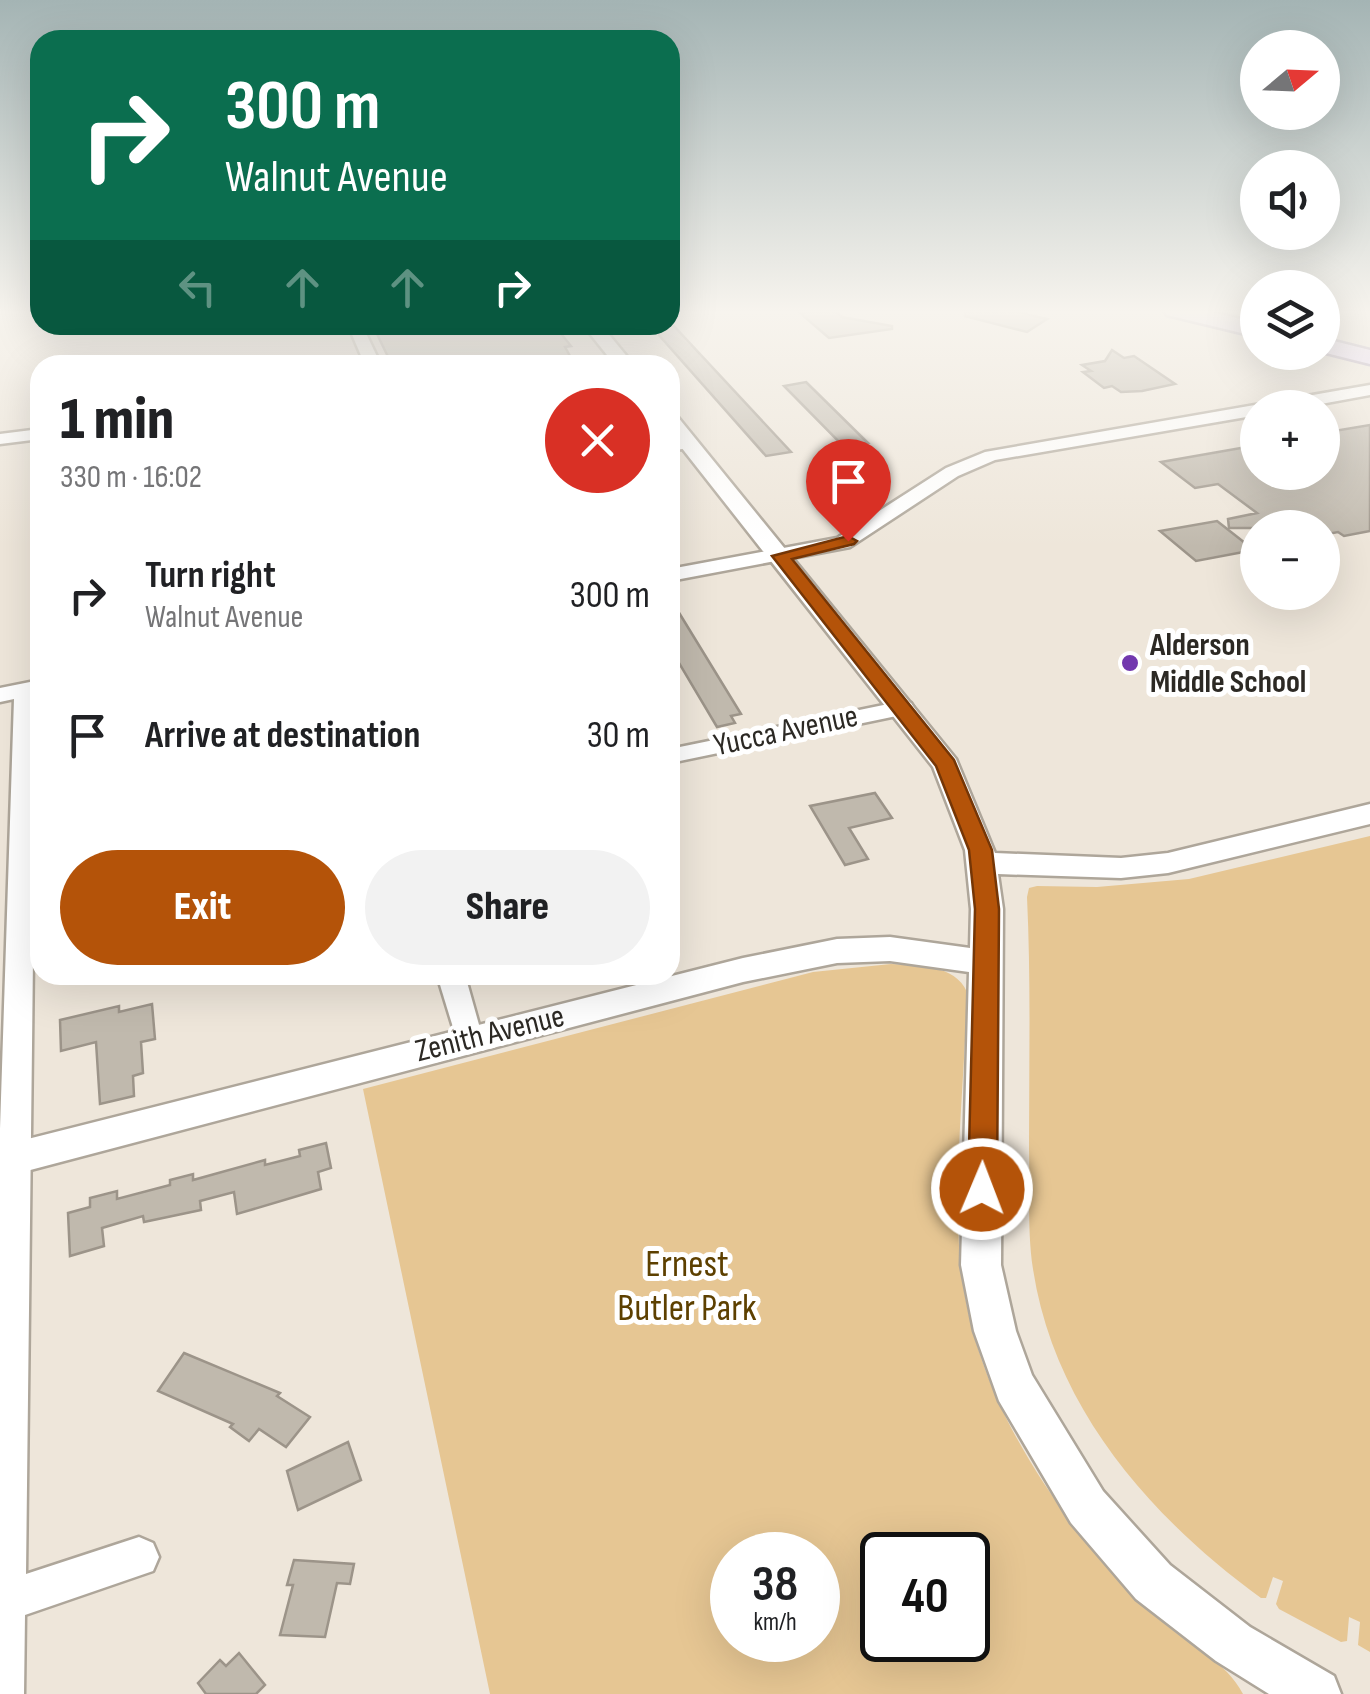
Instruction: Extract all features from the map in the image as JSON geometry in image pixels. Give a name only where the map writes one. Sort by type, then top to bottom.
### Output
[{"type":"street","points":[[1340,395],[1370,390]]},
{"type":"street","points":[[680,574],[848,541],[952,472],[991,456],[1240,413]]},
{"type":"street","points":[[0,440],[30,436]]},
{"type":"street","points":[[680,445],[780,556],[903,708],[946,765],[966,807],[982,863],[987,909],[982,1265],[995,1331],[1014,1386],[1087,1507],[1153,1582],[1299,1689]]},
{"type":"street","points":[[3,1694],[7,1160],[22,691]]},
{"type":"street","name":"Yucca Avenue","points":[[680,750],[903,708]]},
{"type":"street","points":[[982,863],[1121,868],[1168,863],[1370,814]]},
{"type":"street","name":"Zenith Avenue","points":[[7,1160],[743,970],[838,951],[890,949],[986,962]]},
{"type":"street","points":[[453,985],[469,1039]]},
{"type":"street","points":[[5,1601],[139,1557]]},
{"type":"green space","points":[[1370,836],[1370,1652],[1358,1645],[1360,1622],[1349,1617],[1347,1641],[1341,1642],[1279,1609],[1276,1604],[1283,1581],[1273,1577],[1266,1598],[1261,1598],[1182,1532],[1114,1456],[1085,1413],[1062,1368],[1044,1320],[1030,1239],[1027,897],[1029,888],[1037,886],[1097,887],[1189,879]]},
{"type":"green space","name":"Ernest Butler Park","points":[[891,964],[923,966],[954,976],[967,992],[959,1160],[960,1259],[976,1342],[990,1381],[1027,1456],[1100,1558],[1164,1623],[1227,1672],[1243,1694],[490,1694],[363,1089],[813,972]]},
{"type":"building","points":[[707,389],[733,389],[791,452],[766,456]]},
{"type":"building","points":[[787,389],[813,389],[868,443],[844,447]]},
{"type":"building","points":[[1117,389],[1151,389],[1142,391]]},
{"type":"building","points":[[1370,425],[1370,531],[1340,533],[1340,510],[1253,510],[1218,484],[1195,488],[1161,462],[1240,448],[1240,490],[1340,490],[1340,430]]},
{"type":"building","points":[[1240,517],[1240,528],[1229,528],[1228,519]]},
{"type":"building","points":[[1217,521],[1240,539],[1240,553],[1196,561],[1160,531]]},
{"type":"building","points":[[680,614],[741,714],[731,716],[735,723],[717,727],[680,665]]},
{"type":"building","points":[[875,793],[892,818],[849,828],[868,859],[845,865],[810,806]]},
{"type":"building","points":[[152,1004],[155,1039],[141,1042],[143,1073],[133,1076],[134,1096],[100,1104],[96,1042],[61,1051],[60,1020],[119,1006],[119,1012]]},
{"type":"building","points":[[326,1143],[331,1168],[318,1172],[321,1189],[237,1214],[234,1192],[200,1201],[201,1210],[144,1222],[143,1216],[102,1228],[104,1246],[70,1256],[68,1213],[90,1207],[90,1198],[117,1191],[117,1199],[170,1185],[170,1180],[193,1174],[193,1180],[265,1160],[265,1165],[300,1156],[299,1150]]},
{"type":"building","points":[[184,1353],[280,1393],[277,1396],[310,1417],[286,1447],[259,1429],[249,1441],[230,1427],[233,1424],[158,1391]]},
{"type":"building","points":[[348,1442],[361,1480],[298,1510],[287,1471]]},
{"type":"building","points":[[294,1560],[354,1564],[350,1584],[337,1583],[325,1637],[280,1635],[293,1585],[287,1585]]},
{"type":"building","points":[[239,1653],[265,1685],[256,1694],[206,1694],[198,1683],[220,1660],[226,1666]]},
{"type":"place","name":"Alderson Middle School","points":[[1130,663]]},
{"type":"route","points":[[848,541],[780,556],[946,765],[980,850],[987,909],[982,1189]]}]
